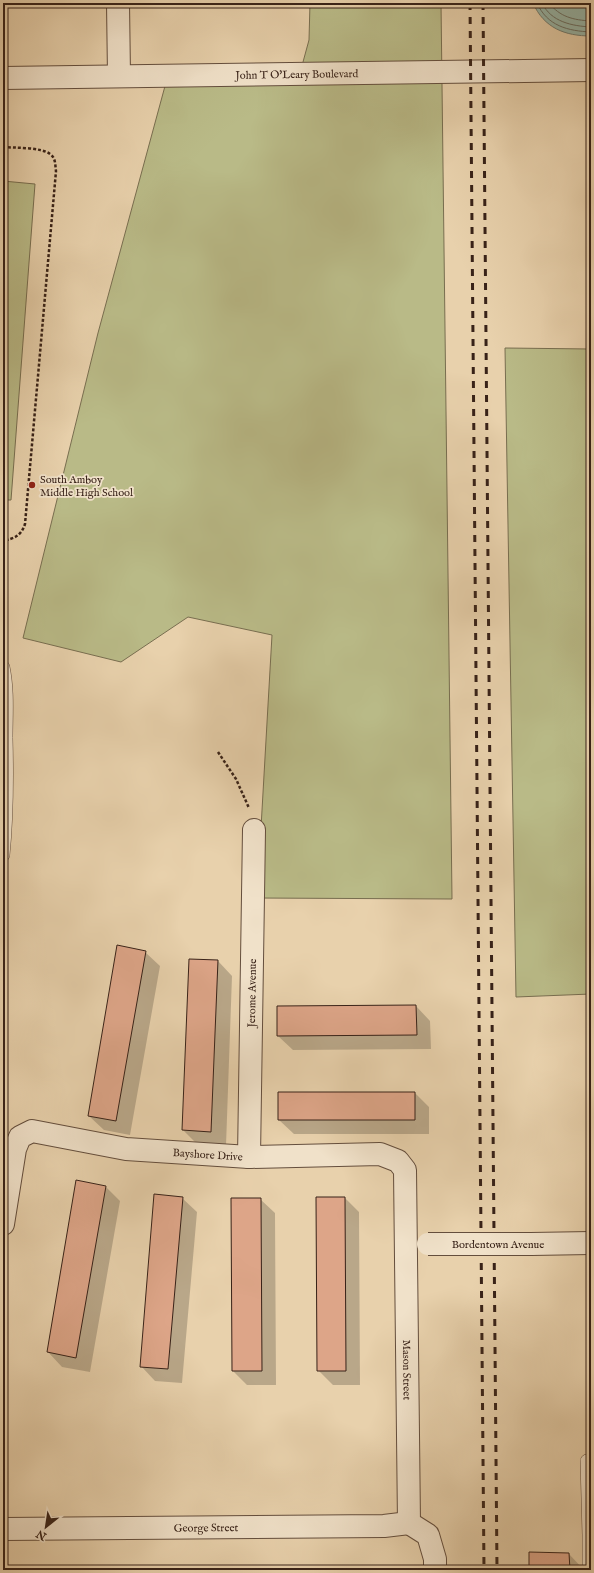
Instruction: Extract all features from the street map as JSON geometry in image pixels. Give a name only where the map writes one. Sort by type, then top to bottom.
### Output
[{"type":"street","points":[[118,3],[119,76]]},
{"type":"street","name":"John T O'Leary Boulevard","points":[[3,78],[591,70]]},
{"type":"street","name":"Jerome Avenue","points":[[249,1157],[254,830]]},
{"type":"street","name":"Bayshore Drive","points":[[3,1224],[15,1149],[20,1137],[32,1131],[126,1149],[249,1157],[380,1154],[398,1161]]},
{"type":"street","name":"Mason Street","points":[[398,1161],[404,1170],[409,1523]]},
{"type":"street","name":"Bordentown Avenue","points":[[405,1243],[591,1244]]},
{"type":"street","points":[[409,1523],[428,1535],[435,1559],[435,1570]]},
{"type":"street","name":"George Street","points":[[3,1529],[384,1526],[409,1523]]},
{"type":"lane","points":[[3,667],[6,684],[7,781],[6,828],[3,855]]},
{"type":"lane","points":[[587,1461],[590,1535],[589,1570]]},
{"type":"path","points":[[3,51],[7,52]]},
{"type":"path","points":[[3,147],[38,150],[50,153],[55,160],[56,171],[25,524],[22,532],[15,538],[3,541]]},
{"type":"path","points":[[218,752],[236,779],[250,810],[254,830]]},
{"type":"green space","points":[[310,3],[441,3],[452,899],[257,898],[272,635],[188,617],[121,662],[23,638],[98,333],[168,75],[300,73],[309,40]]},
{"type":"green space","points":[[3,181],[35,184],[11,500],[3,500]]},
{"type":"green space","points":[[505,348],[591,349],[591,994],[516,997]]},
{"type":"water","points":[[533,3],[591,3],[591,36],[581,36],[556,29],[543,19]]},
{"type":"building","points":[[117,945],[146,951],[116,1121],[88,1116]]},
{"type":"building","points":[[189,959],[218,960],[211,1132],[182,1130]]},
{"type":"building","points":[[416,1005],[417,1035],[277,1036],[277,1006]]},
{"type":"building","points":[[278,1092],[415,1092],[415,1120],[278,1120]]},
{"type":"building","points":[[76,1180],[106,1186],[76,1358],[47,1352]]},
{"type":"building","points":[[154,1194],[183,1197],[168,1369],[140,1367]]},
{"type":"building","points":[[316,1197],[345,1197],[346,1371],[317,1371]]},
{"type":"building","points":[[231,1198],[261,1198],[262,1371],[232,1371]]},
{"type":"building","points":[[529,1552],[569,1553],[570,1570],[529,1570]]},
{"type":"railway","points":[[470,3],[484,1570]]},
{"type":"railway","points":[[483,3],[497,1570]]},
{"type":"place","name":"South Amboy Middle High School","points":[[32,485]]}]
